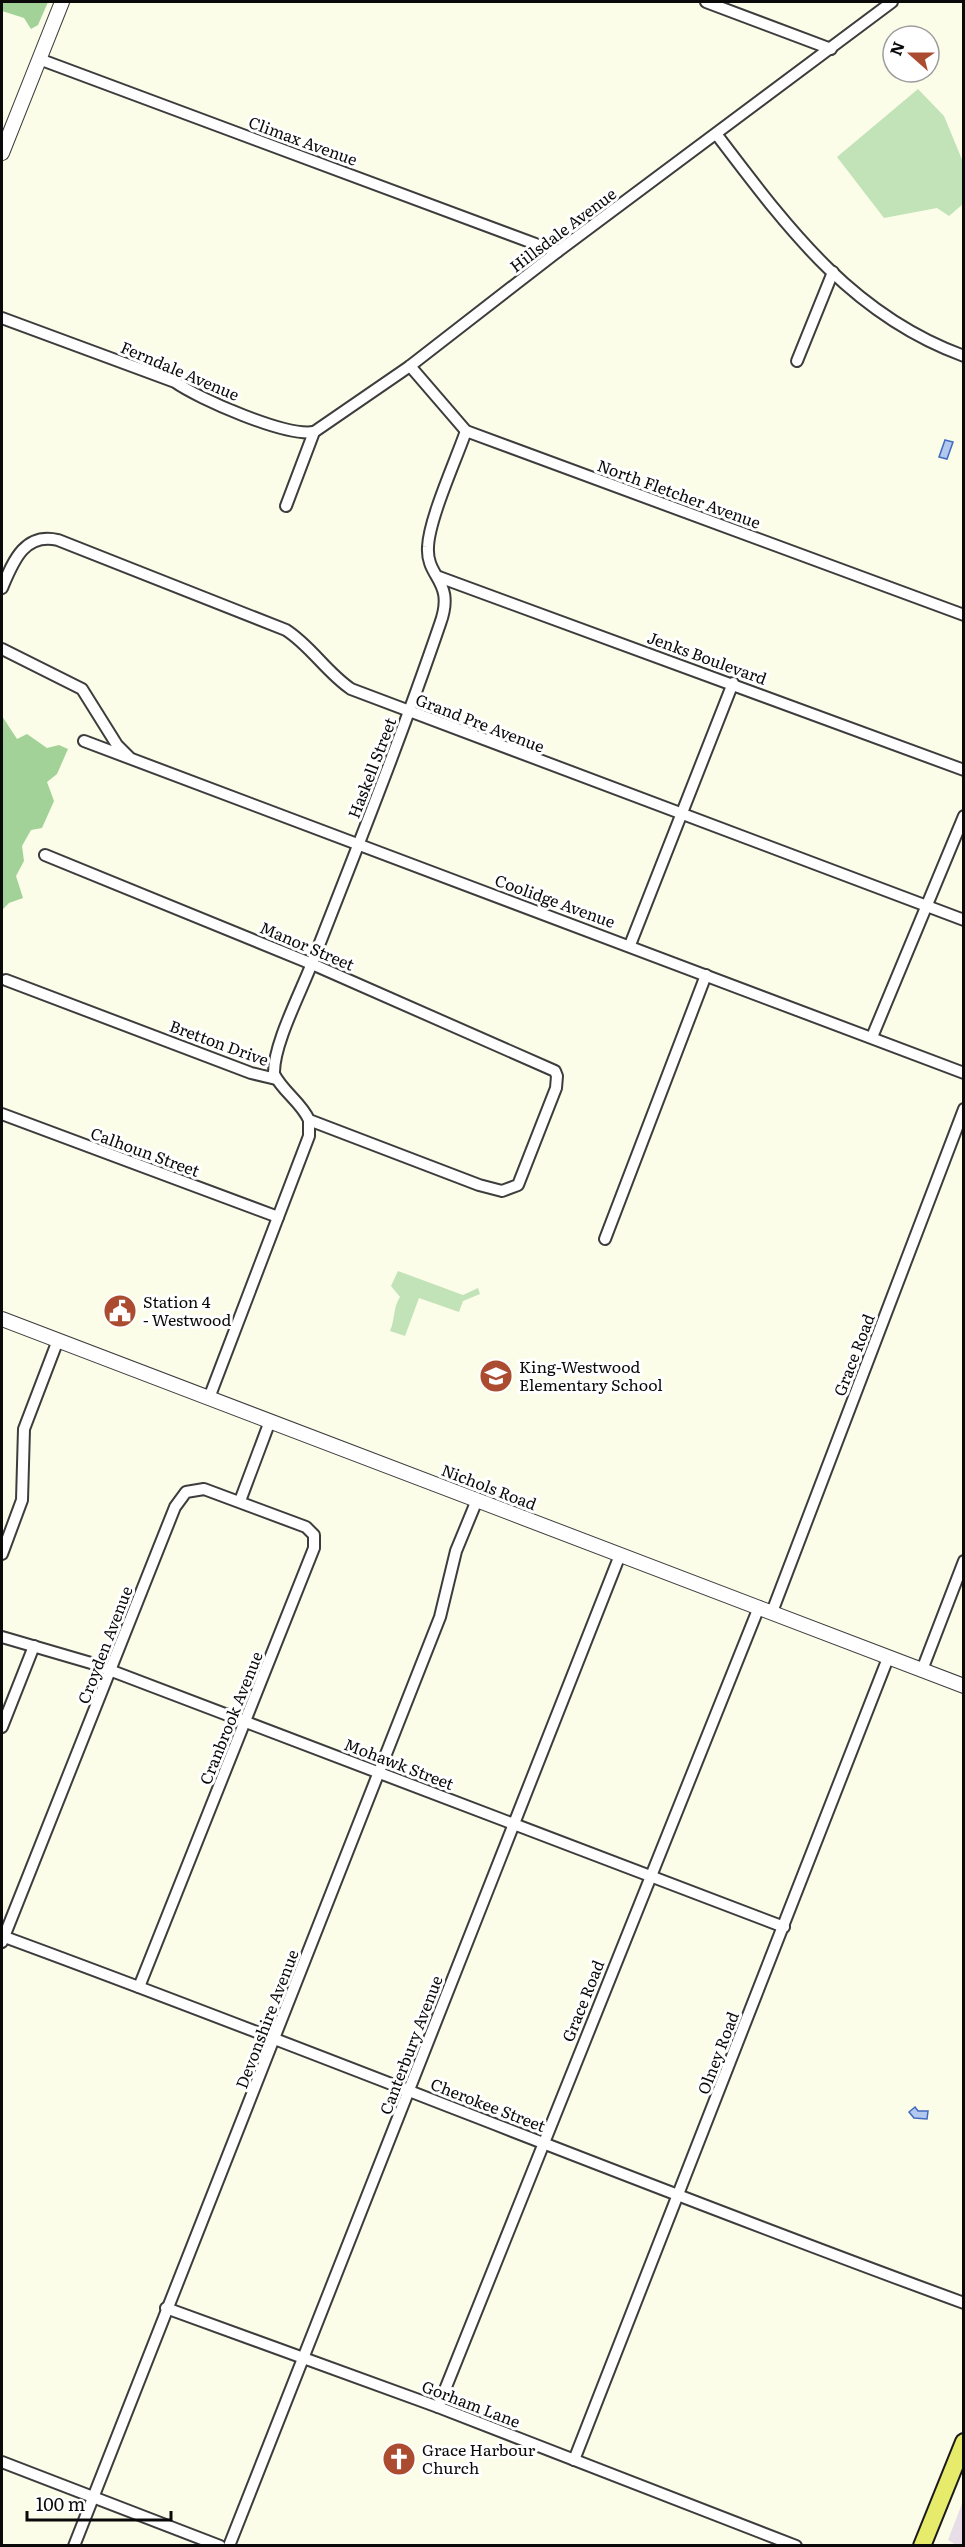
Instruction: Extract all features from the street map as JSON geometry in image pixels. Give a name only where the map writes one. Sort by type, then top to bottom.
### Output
[{"type":"main road","points":[[922,2546],[963,2442]]},
{"type":"street","points":[[2,153],[63,2]]},
{"type":"street","points":[[706,2],[831,49]]},
{"type":"street","name":"Hillsdale Avenue","points":[[314,432],[410,366],[557,252],[717,135],[892,2]]},
{"type":"street","name":"Climax Avenue","points":[[39,59],[557,252]]},
{"type":"street","points":[[717,135],[794,232],[856,295],[893,323],[931,344],[963,356]]},
{"type":"street","points":[[797,361],[833,272]]},
{"type":"street","name":"Ferndale Avenue","points":[[2,318],[175,382],[194,395],[288,431],[305,434],[314,432]]},
{"type":"street","name":"North Fletcher Avenue","points":[[410,366],[466,431],[963,615]]},
{"type":"street","name":"Haskell Street","points":[[276,1079],[275,1059],[410,713],[445,611],[445,591],[433,569],[428,548],[433,523],[466,431]]},
{"type":"street","points":[[286,507],[314,432]]},
{"type":"street","name":"Grand Pre Avenue","points":[[2,588],[22,548],[34,541],[58,540],[286,630],[310,650],[337,679],[351,689],[963,920]]},
{"type":"street","name":"Jenks Boulevard","points":[[439,577],[733,683],[963,770]]},
{"type":"street","points":[[2,649],[82,689],[117,745],[135,762]]},
{"type":"street","points":[[630,945],[733,683]]},
{"type":"street","name":"Coolidge Avenue","points":[[84,741],[963,1072]]},
{"type":"street","points":[[872,1037],[963,816]]},
{"type":"street","name":"Manor Street","points":[[45,855],[312,964],[555,1071],[557,1076],[556,1088],[522,1178],[518,1185],[506,1191],[479,1185],[309,1120]]},
{"type":"street","points":[[605,1239],[706,975]]},
{"type":"street","name":"Bretton Drive","points":[[6,980],[251,1073],[276,1079],[305,1111],[309,1120]]},
{"type":"street","name":"Grace Road","points":[[438,2407],[649,1875],[765,1609],[963,1109]]},
{"type":"street","name":"Calhoun Street","points":[[2,1114],[278,1217]]},
{"type":"street","points":[[209,1398],[309,1136],[309,1120]]},
{"type":"street","name":"Nichols Road","points":[[2,1319],[963,1686]]},
{"type":"street","points":[[2,1554],[23,1490],[24,1429],[58,1340]]},
{"type":"street","points":[[240,1501],[270,1421]]},
{"type":"street","name":"Croyden Avenue","points":[[2,1938],[112,1671],[179,1500],[186,1492],[197,1488],[240,1501]]},
{"type":"street","name":"Devonshire Avenue","points":[[74,2546],[440,1617],[456,1551],[477,1500]]},
{"type":"street","name":"Cranbrook Avenue","points":[[140,1987],[311,1556],[314,1535],[306,1527],[240,1501]]},
{"type":"street","name":"Canterbury Avenue","points":[[229,2546],[620,1555]]},
{"type":"street","points":[[922,1670],[963,1561]]},
{"type":"street","name":"Mohawk Street","points":[[2,1637],[112,1671],[784,1927]]},
{"type":"street","points":[[2,1727],[34,1646]]},
{"type":"street","name":"Olney Road","points":[[574,2460],[888,1658]]},
{"type":"street","name":"Cherokee Street","points":[[2,1938],[140,1987],[543,2142],[678,2197],[963,2303]]},
{"type":"street","name":"Gorham Lane","points":[[166,2308],[438,2407],[796,2546]]},
{"type":"street","points":[[2,2462],[220,2546]]},
{"type":"shaded area","points":[[963,2501],[963,2545],[956,2545],[948,2540]]},
{"type":"green space","points":[[2,2],[48,2],[38,25],[31,29],[24,18],[2,11]]},
{"type":"green space","points":[[918,89],[944,116],[963,162],[963,204],[949,216],[937,208],[884,218],[837,157]]},
{"type":"green space","points":[[2,716],[17,739],[27,734],[47,748],[59,745],[68,749],[57,774],[47,782],[54,801],[42,828],[31,830],[22,846],[24,861],[16,876],[23,898],[9,903],[2,910]]},
{"type":"green space","points":[[398,1271],[463,1295],[478,1288],[480,1294],[463,1301],[459,1312],[419,1298],[405,1336],[390,1331],[400,1297],[391,1286]]},
{"type":"water","points":[[945,440],[953,442],[947,459],[939,457]]},
{"type":"water","points":[[915,2107],[918,2111],[928,2111],[927,2119],[914,2118],[909,2112]]},
{"type":"place","name":"Station 4 - Westwood","points":[[120,1311]]},
{"type":"place","name":"King-Westwood Elementary School","points":[[496,1376]]},
{"type":"place","name":"Grace Harbour Church","points":[[399,2459]]}]
